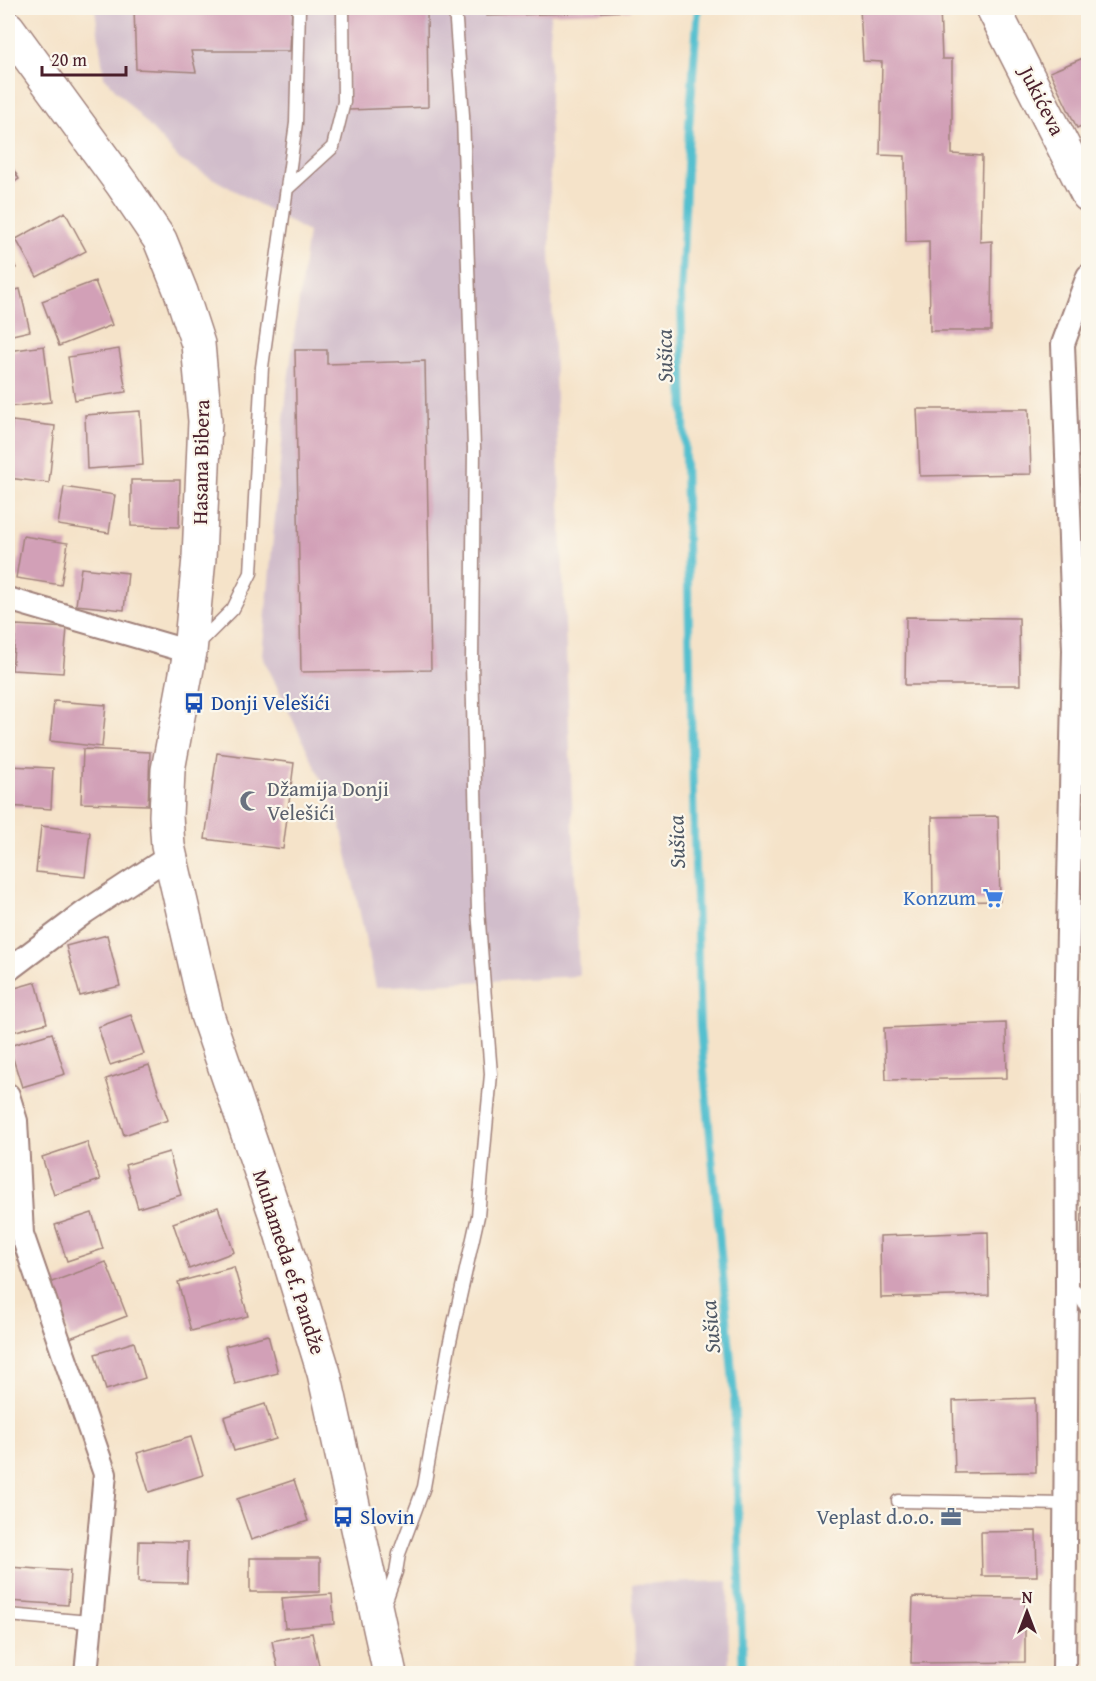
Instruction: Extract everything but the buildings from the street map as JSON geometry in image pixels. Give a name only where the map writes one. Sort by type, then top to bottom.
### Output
[{"type":"street","name":"Jukićeva","points":[[993,8],[1089,195]]},
{"type":"street","name":"Hasana Bibera","points":[[8,28],[160,240],[181,292],[198,344],[205,421],[199,558],[190,652],[168,770]]},
{"type":"street","points":[[1064,1674],[1067,1284],[1066,1023],[1074,650],[1063,344],[1089,276]]},
{"type":"street","points":[[8,599],[190,652]]},
{"type":"street","points":[[1074,650],[1089,674]]},
{"type":"street","name":"Muhameda ef. Pandže","points":[[168,770],[166,816],[170,856],[207,1015],[275,1213],[324,1373],[390,1674]]},
{"type":"street","points":[[8,970],[85,912],[170,856]]},
{"type":"street","points":[[8,1095],[15,1121],[22,1234],[105,1473],[86,1674]]},
{"type":"lane","points":[[190,652],[233,609],[251,573],[262,367],[296,123],[299,8]]},
{"type":"lane","points":[[287,189],[333,147],[344,102],[343,8]]},
{"type":"lane","points":[[379,1622],[396,1572],[399,1554],[424,1487],[448,1346],[478,1216],[491,1074],[478,909],[472,664],[474,448],[463,115],[455,8]]},
{"type":"lane","points":[[1067,1284],[1080,1296],[1089,1311]]},
{"type":"lane","points":[[898,1501],[1066,1504]]},
{"type":"lane","points":[[8,1615],[90,1622]]},
{"type":"shaded area","points":[[95,8],[631,8],[631,11],[550,9],[550,249],[579,976],[376,987],[339,817],[262,655],[287,389],[308,232],[180,160],[104,77]]},
{"type":"shaded area","points":[[728,1581],[729,1673],[636,1673],[632,1584]]},
{"type":"waterway","name":"Sušica","points":[[698,8],[689,127],[681,295],[694,835],[700,1028],[734,1394],[743,1674]]},
{"type":"place","name":"Donji Velešići","points":[[194,703]]},
{"type":"place","name":"Džamija Donji Velešići","points":[[250,801]]},
{"type":"place","name":"Konzum","points":[[993,898]]},
{"type":"place","name":"Slovin","points":[[343,1517]]},
{"type":"place","name":"Veplast d.o.o.","points":[[951,1517]]}]
